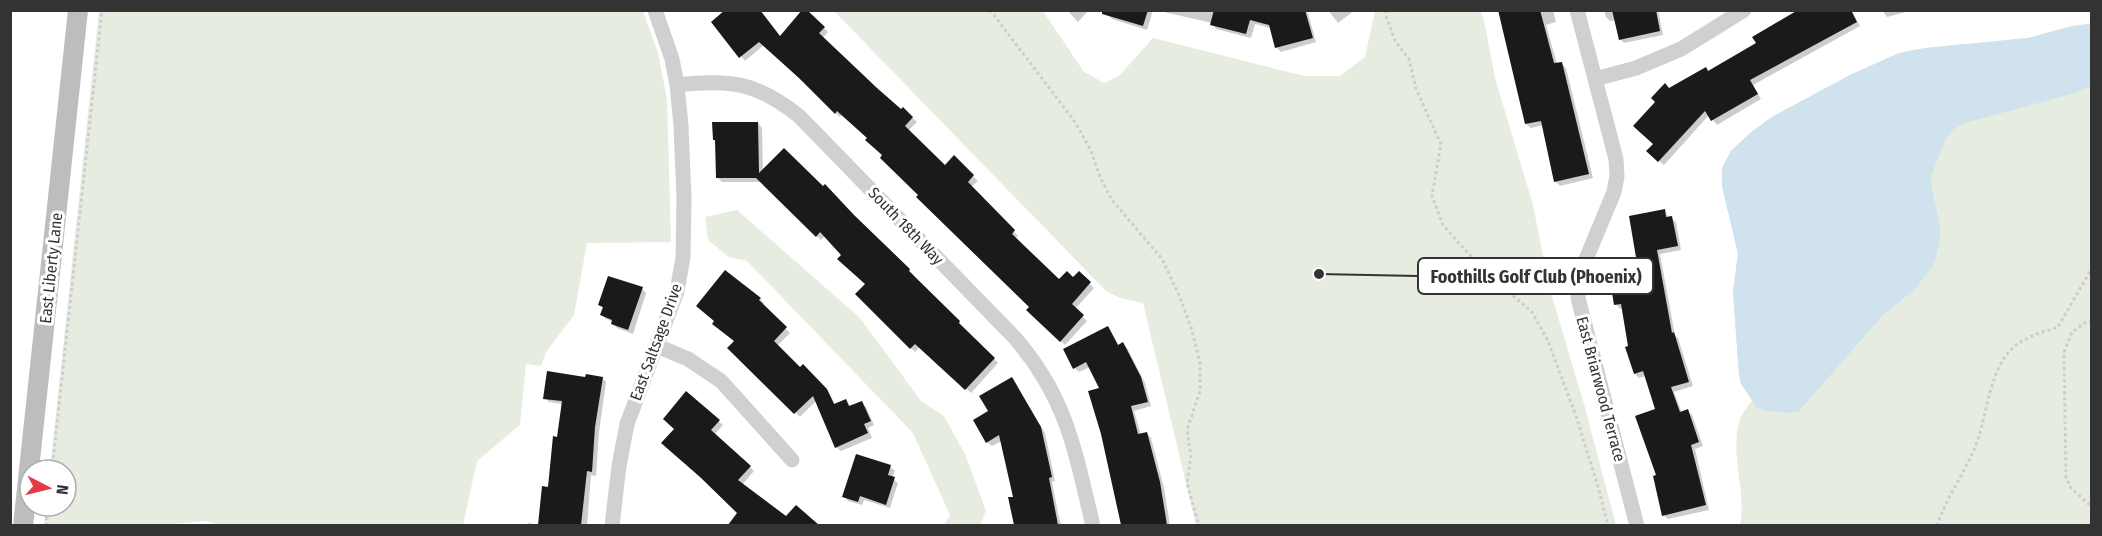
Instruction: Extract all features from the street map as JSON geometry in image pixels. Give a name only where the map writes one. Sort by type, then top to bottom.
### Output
[{"type":"street","name":"East Liberty Lane","points":[[23,525],[78,10]]},
{"type":"street","points":[[655,10],[672,59],[677,85]]},
{"type":"street","name":"East Briarwood Terrace","points":[[1576,10],[1616,159],[1617,176],[1614,192],[1584,264],[1578,298],[1637,525]]},
{"type":"street","points":[[1595,79],[1636,68],[1681,49],[1744,10]]},
{"type":"street","name":"South 18th Way","points":[[677,85],[712,81],[739,84],[758,90],[785,105],[800,117],[1015,338],[1042,371],[1061,408],[1093,525]]},
{"type":"street","name":"East Saltsage Drive","points":[[612,525],[627,424],[677,291],[683,258],[684,198],[677,85]]},
{"type":"street","points":[[657,346],[688,359],[721,381],[792,460]]},
{"type":"path","points":[[53,458],[102,10]]},
{"type":"path","points":[[990,10],[1075,122],[1112,200],[1162,260],[1179,295],[1192,330],[1200,363],[1200,390],[1187,430],[1191,457],[1187,483],[1199,525]]},
{"type":"path","points":[[1386,10],[1395,41],[1409,59],[1416,89],[1441,144],[1432,196],[1443,225],[1483,270],[1532,312],[1548,341],[1576,416],[1608,525]]},
{"type":"path","points":[[1937,525],[1943,506],[1969,461],[1977,441],[1996,372],[2006,356],[2022,340],[2058,327],[2091,268]]},
{"type":"path","points":[[2091,321],[2072,332],[2064,352],[2063,378],[2066,477],[2071,488],[2091,507]]},
{"type":"shaded area","points":[[99,11],[643,11],[658,53],[667,99],[671,242],[587,243],[574,315],[546,352],[541,366],[526,364],[520,425],[477,461],[463,525],[223,526],[207,521],[150,526],[44,525],[45,518],[78,518],[78,458],[51,458]]},
{"type":"shaded area","points":[[834,11],[1043,11],[1084,72],[1104,83],[1119,76],[1153,38],[1304,76],[1340,76],[1365,57],[1375,11],[1480,11],[1484,20],[1495,78],[1533,205],[1550,290],[1584,404],[1616,525],[1196,525],[1143,303],[1120,298],[1106,291]]},
{"type":"shaded area","points":[[2091,17],[2091,525],[1740,525],[1742,512],[1736,446],[1737,432],[1740,419],[1753,399],[1741,384],[1739,375],[1733,291],[1738,254],[1722,186],[1722,168],[1731,151],[1772,117],[1850,75],[1899,53],[1925,48],[2028,38],[2072,26],[2089,24]]},
{"type":"shaded area","points":[[737,210],[860,318],[921,401],[944,416],[965,454],[986,511],[980,525],[944,525],[950,515],[913,433],[747,261],[729,257],[708,240],[705,217]]},
{"type":"water","points":[[2089,24],[2092,26],[2091,86],[2075,93],[1965,123],[1954,129],[1946,138],[1931,176],[1940,225],[1940,241],[1934,264],[1915,289],[1883,315],[1799,411],[1788,413],[1757,408],[1741,384],[1739,375],[1733,291],[1738,254],[1722,186],[1722,168],[1731,151],[1772,117],[1850,75],[1899,53],[1925,48],[2028,38],[2072,26]]},
{"type":"building","points":[[725,10],[760,10],[780,36],[802,10],[807,10],[825,27],[819,33],[877,88],[913,117],[905,126],[945,165],[954,155],[974,175],[968,182],[1015,230],[1012,234],[1059,279],[1067,271],[1073,277],[1079,271],[1091,282],[1072,304],[1084,315],[1060,342],[1026,310],[1029,307],[916,197],[918,195],[880,158],[882,155],[865,140],[867,138],[837,111],[835,114],[759,42],[739,58],[711,22]]},
{"type":"building","points":[[1102,10],[1148,10],[1143,26],[1102,14]]},
{"type":"building","points":[[1214,10],[1305,10],[1313,38],[1275,48],[1269,25],[1250,20],[1246,34],[1210,25]]},
{"type":"building","points":[[1498,10],[1540,10],[1554,63],[1562,62],[1589,174],[1554,182],[1541,121],[1525,124]]},
{"type":"building","points":[[1612,10],[1656,10],[1660,31],[1619,40]]},
{"type":"building","points":[[1798,10],[1851,10],[1857,22],[1750,80],[1758,94],[1711,121],[1705,111],[1658,162],[1646,151],[1653,144],[1633,126],[1655,102],[1651,98],[1665,83],[1669,88],[1706,67],[1708,71],[1756,43],[1752,37]]},
{"type":"building","points":[[712,122],[758,122],[759,173],[784,148],[823,186],[825,184],[995,358],[965,390],[915,344],[910,349],[855,294],[865,284],[837,259],[841,255],[820,232],[816,237],[756,178],[716,178]]},
{"type":"building","points":[[1665,209],[1666,217],[1672,216],[1678,246],[1657,250],[1672,333],[1674,332],[1689,382],[1671,387],[1680,412],[1688,409],[1699,442],[1691,445],[1706,505],[1662,516],[1653,476],[1656,475],[1635,416],[1655,409],[1643,371],[1634,374],[1625,347],[1628,346],[1621,304],[1614,305],[1610,280],[1639,275],[1629,216]]},
{"type":"building","points":[[725,270],[761,298],[759,300],[787,327],[774,341],[800,367],[803,364],[827,389],[834,404],[846,399],[849,406],[862,401],[871,421],[864,424],[868,433],[835,448],[813,396],[794,414],[727,348],[734,341],[712,324],[714,321],[696,306]]},
{"type":"building","points":[[608,276],[643,287],[628,330],[611,324],[612,320],[600,315],[603,307],[598,305]]},
{"type":"building","points":[[1108,326],[1118,345],[1123,342],[1141,377],[1148,402],[1131,406],[1138,434],[1147,432],[1160,482],[1167,525],[1121,525],[1101,434],[1088,391],[1099,388],[1086,362],[1073,369],[1063,349]]},
{"type":"building","points":[[547,371],[585,377],[586,374],[603,377],[595,427],[592,472],[587,471],[581,525],[538,525],[542,486],[548,487],[553,436],[557,437],[562,401],[543,399]]},
{"type":"building","points":[[1012,377],[1041,427],[1052,477],[1049,478],[1058,525],[1014,525],[1008,497],[1013,497],[999,435],[986,443],[973,420],[988,411],[979,396]]},
{"type":"building","points":[[686,391],[720,420],[711,430],[751,466],[738,480],[786,516],[796,505],[819,525],[728,525],[737,513],[661,443],[674,429],[663,419]]},
{"type":"building","points":[[856,454],[891,465],[888,475],[895,477],[886,505],[860,496],[858,502],[842,497]]},
{"type":"place","name":"Foothills Golf Club (Phoenix)","points":[[1319,274]]}]
